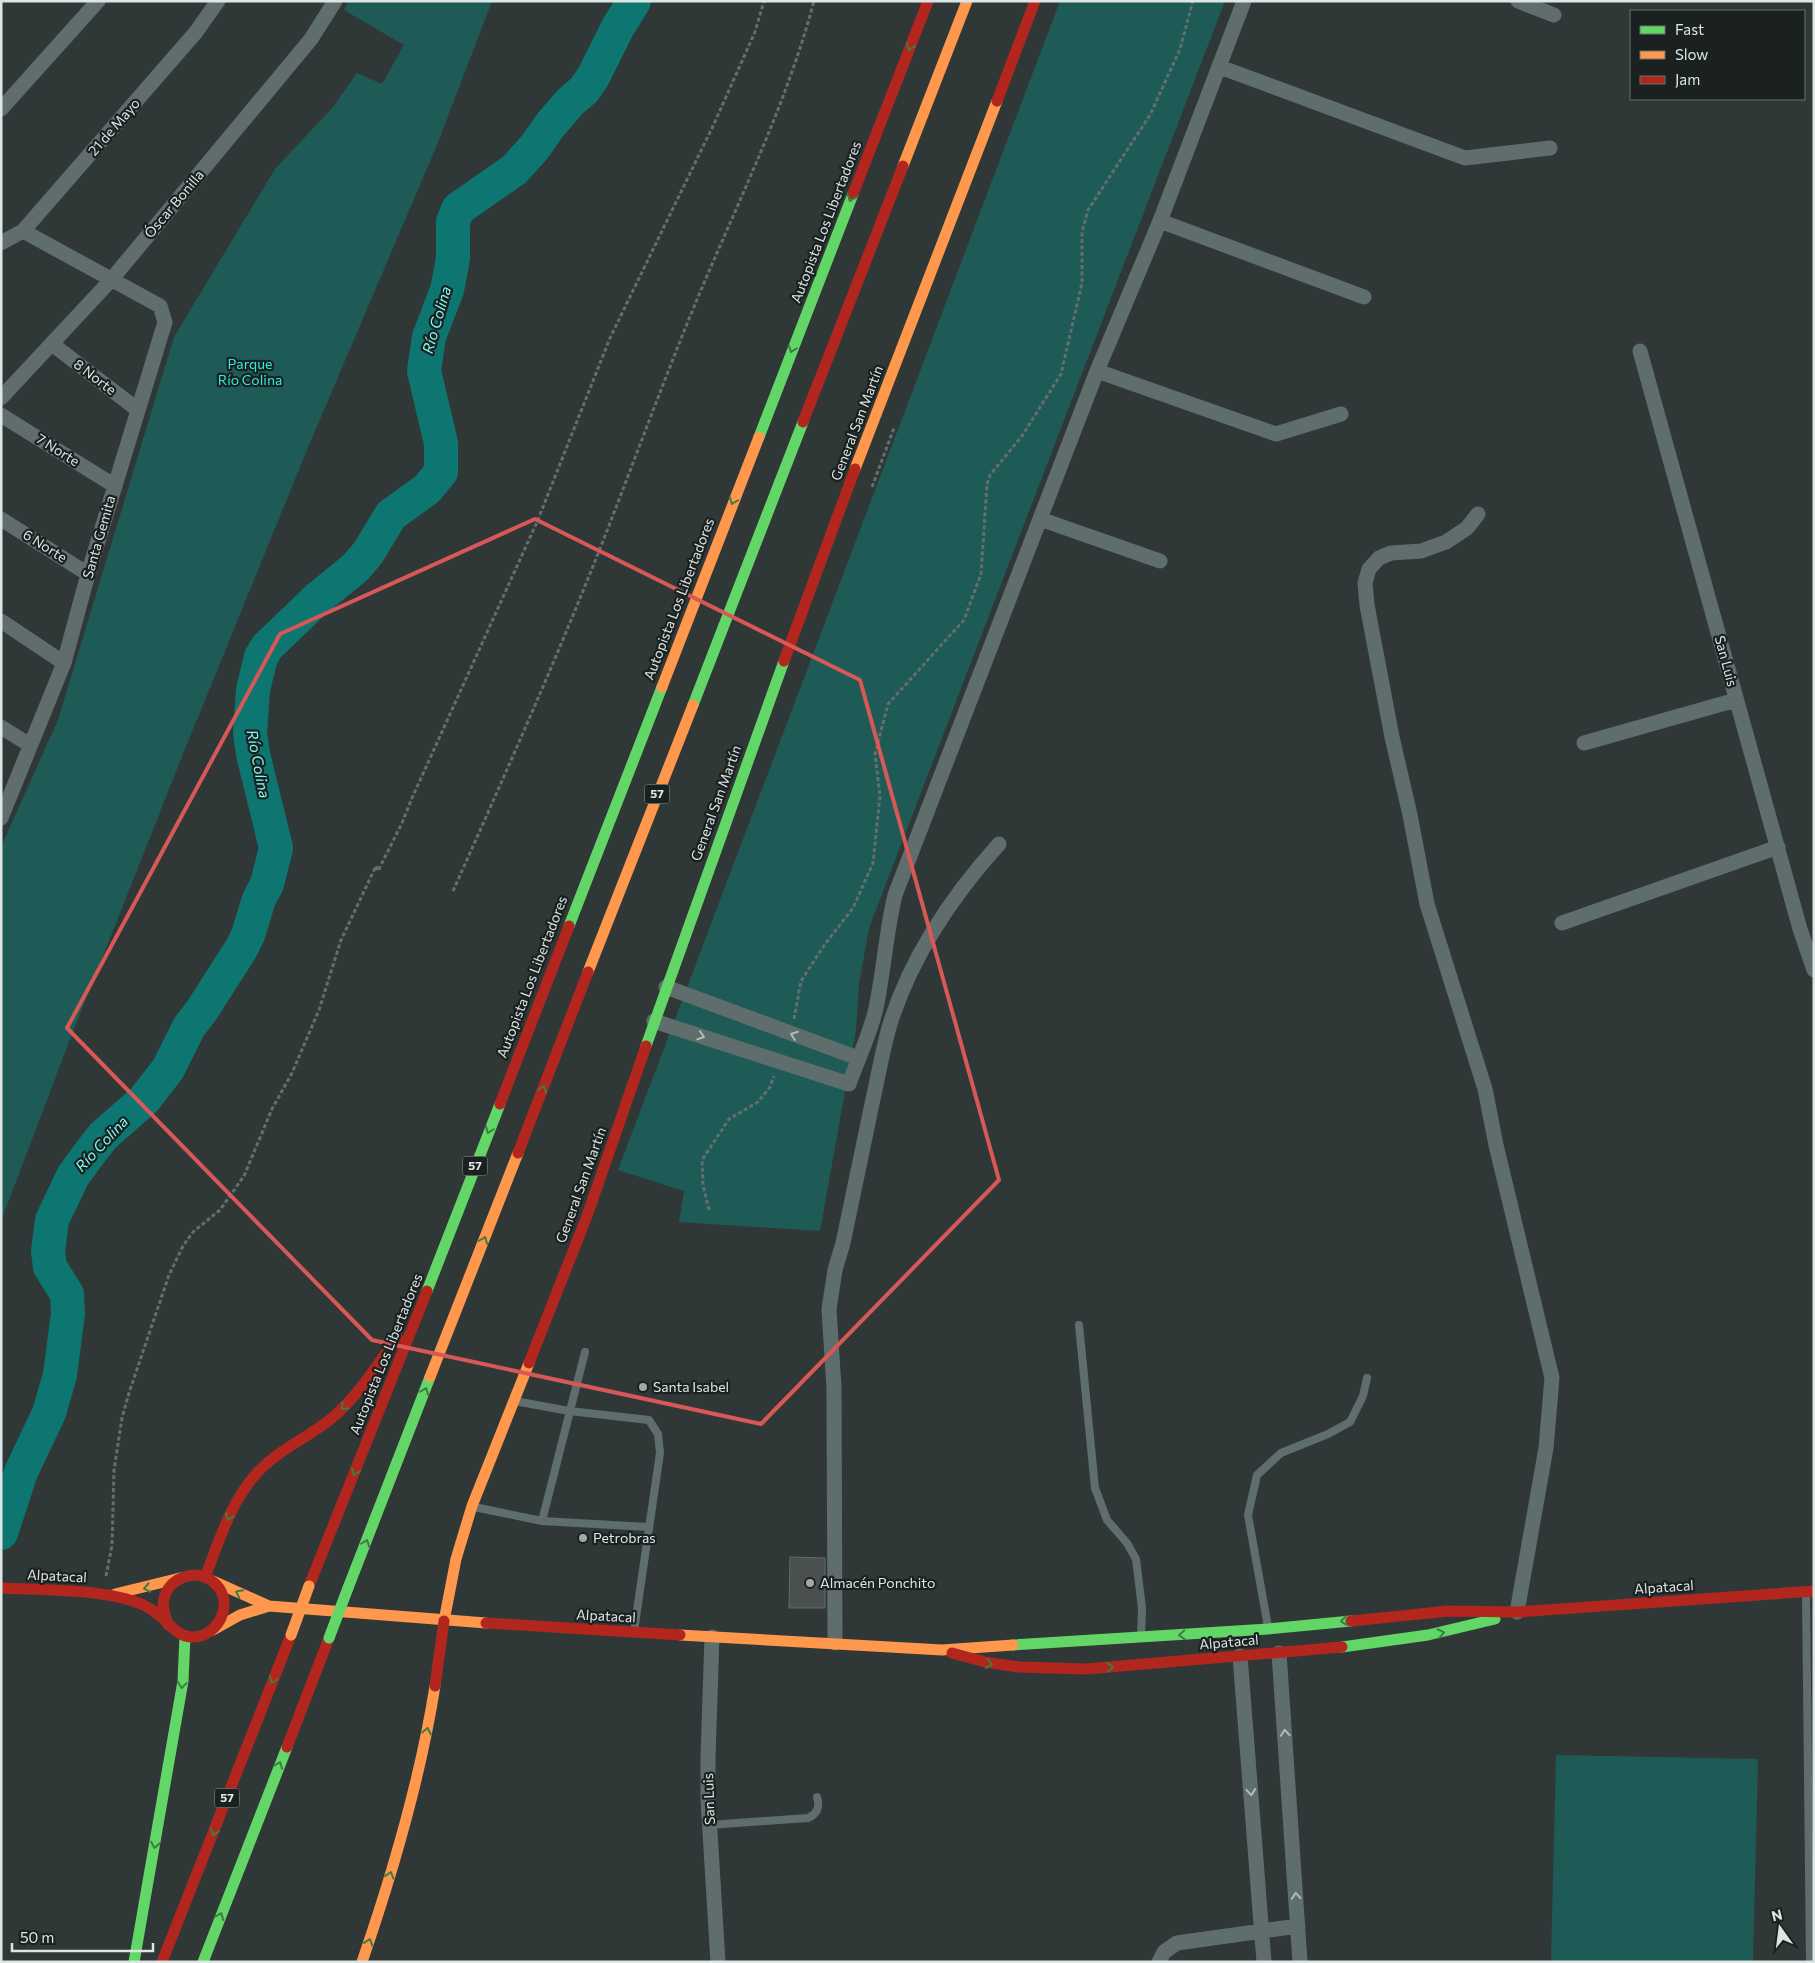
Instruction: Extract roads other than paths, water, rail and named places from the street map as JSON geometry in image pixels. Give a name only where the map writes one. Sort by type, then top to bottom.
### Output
[{"type":"main road","name":"Autopista Los Libertadores","points":[[162,1962],[309,1586],[425,1297],[928,1]]},
{"type":"main road","name":"57","points":[[203,1962],[968,1]]},
{"type":"main road","name":"General San Martín","points":[[362,1962],[393,1865],[417,1779],[431,1709],[444,1621],[456,1559],[472,1506],[587,1216],[666,988],[855,469],[1035,1]]},
{"type":"main road","points":[[213,1630],[223,1616],[224,1599],[221,1591],[207,1578],[234,1504],[249,1482],[278,1454],[320,1427],[350,1401],[370,1376],[425,1297]]},
{"type":"main road","name":"Alpatacal","points":[[1,1588],[106,1594],[157,1586],[190,1575],[207,1578],[269,1606],[444,1621],[942,1650],[1140,1638],[1449,1611],[1517,1612],[1810,1592]]},
{"type":"main road","points":[[168,1625],[162,1607],[163,1598],[167,1590],[180,1578]]},
{"type":"main road","name":"Alpatacal","points":[[106,1594],[146,1606],[160,1616],[173,1630],[185,1636],[200,1637],[226,1620],[242,1613],[269,1606]]},
{"type":"main road","name":"Alpatacal","points":[[942,1650],[995,1665],[1036,1671],[1062,1671],[1393,1642],[1452,1630],[1517,1612]]},
{"type":"main road","points":[[1392,1616],[1397,1626],[1396,1637],[1393,1642]]},
{"type":"main road","points":[[134,1962],[184,1672],[185,1636]]},
{"type":"main road","points":[[1059,1643],[1055,1655],[1058,1666],[1062,1671]]},
{"type":"street","points":[[1,109],[98,1]]},
{"type":"street","name":"21 de Mayo","points":[[1,243],[23,231],[196,32],[218,1]]},
{"type":"street","name":"Óscar Bonilla","points":[[1,398],[111,280],[311,39],[335,1]]},
{"type":"street","points":[[654,1022],[849,1084],[876,1009],[885,961],[887,928],[895,895],[1097,371],[1160,221],[1244,1]]},
{"type":"street","points":[[1518,1],[1554,15]]},
{"type":"street","points":[[1220,67],[1465,158],[1550,148]]},
{"type":"street","points":[[1160,221],[1364,296]]},
{"type":"street","name":"Santa Gemita","points":[[1,818],[64,663],[88,574],[165,322],[160,306],[23,231]]},
{"type":"street","name":"8 Norte","points":[[52,344],[138,410]]},
{"type":"street","name":"San Luis","points":[[1640,352],[1778,847],[1807,928],[1814,970]]},
{"type":"street","points":[[1097,371],[1276,434],[1341,414]]},
{"type":"street","name":"7 Norte","points":[[1,415],[115,486]]},
{"type":"street","points":[[1478,514],[1467,528],[1457,536],[1435,547],[1406,553],[1391,553],[1379,558],[1369,569],[1365,583],[1367,605],[1392,737],[1427,904],[1486,1089],[1496,1145],[1552,1378],[1546,1448],[1517,1612]]},
{"type":"street","name":"6 Norte","points":[[1,519],[88,574]]},
{"type":"street","points":[[1040,519],[1160,561]]},
{"type":"street","points":[[1,621],[64,663]]},
{"type":"street","points":[[1584,742],[1736,700]]},
{"type":"street","points":[[1,727],[30,745]]},
{"type":"street","points":[[835,1644],[834,1388],[829,1309],[835,1270],[843,1243],[885,1042],[897,1004],[933,931],[972,874],[999,844]]},
{"type":"street","points":[[1562,923],[1778,847]]},
{"type":"street","points":[[666,988],[858,1058]]},
{"type":"street","name":"San Luis","points":[[712,1637],[708,1757],[709,1825],[718,1962]]},
{"type":"street","points":[[1279,1653],[1300,1962]]},
{"type":"street","points":[[1240,1656],[1264,1962]]},
{"type":"street","points":[[1159,1962],[1164,1952],[1177,1943],[1298,1926]]},
{"type":"lane","points":[[1079,1325],[1095,1488],[1107,1520],[1127,1543],[1136,1559],[1142,1608],[1140,1638]]},
{"type":"lane","points":[[542,1521],[585,1352]]},
{"type":"lane","points":[[1268,1628],[1248,1514],[1257,1475],[1281,1453],[1328,1434],[1350,1422],[1363,1396],[1368,1378]]},
{"type":"lane","points":[[514,1401],[569,1412],[649,1420],[658,1434],[660,1453],[634,1633]]},
{"type":"lane","points":[[472,1506],[542,1521],[648,1527]]},
{"type":"lane","points":[[1810,1592],[1810,1962]]},
{"type":"lane","points":[[709,1825],[808,1818],[816,1813],[818,1808],[817,1797]]},
{"type":"waterway","name":"Río Colina","points":[[1,1533],[21,1472],[49,1413],[60,1375],[68,1313],[67,1294],[50,1267],[48,1251],[52,1220],[73,1176],[89,1154],[103,1136],[144,1100],[168,1069],[189,1027],[241,949],[248,935],[259,899],[267,884],[276,848],[253,754],[250,733],[253,690],[261,657],[267,647],[317,599],[355,568],[368,553],[391,515],[427,489],[441,472],[441,443],[424,371],[429,337],[447,290],[453,258],[453,222],[458,209],[514,170],[571,101],[584,90],[634,1]]},
{"type":"place","name":"Santa Isabel","points":[[643,1387]]},
{"type":"place","name":"Petrobras","points":[[583,1538]]},
{"type":"place","name":"Almacén Ponchito","points":[[810,1583]]},
{"type":"park label","name":"Parque Río Colina","points":[[250,372]]}]
